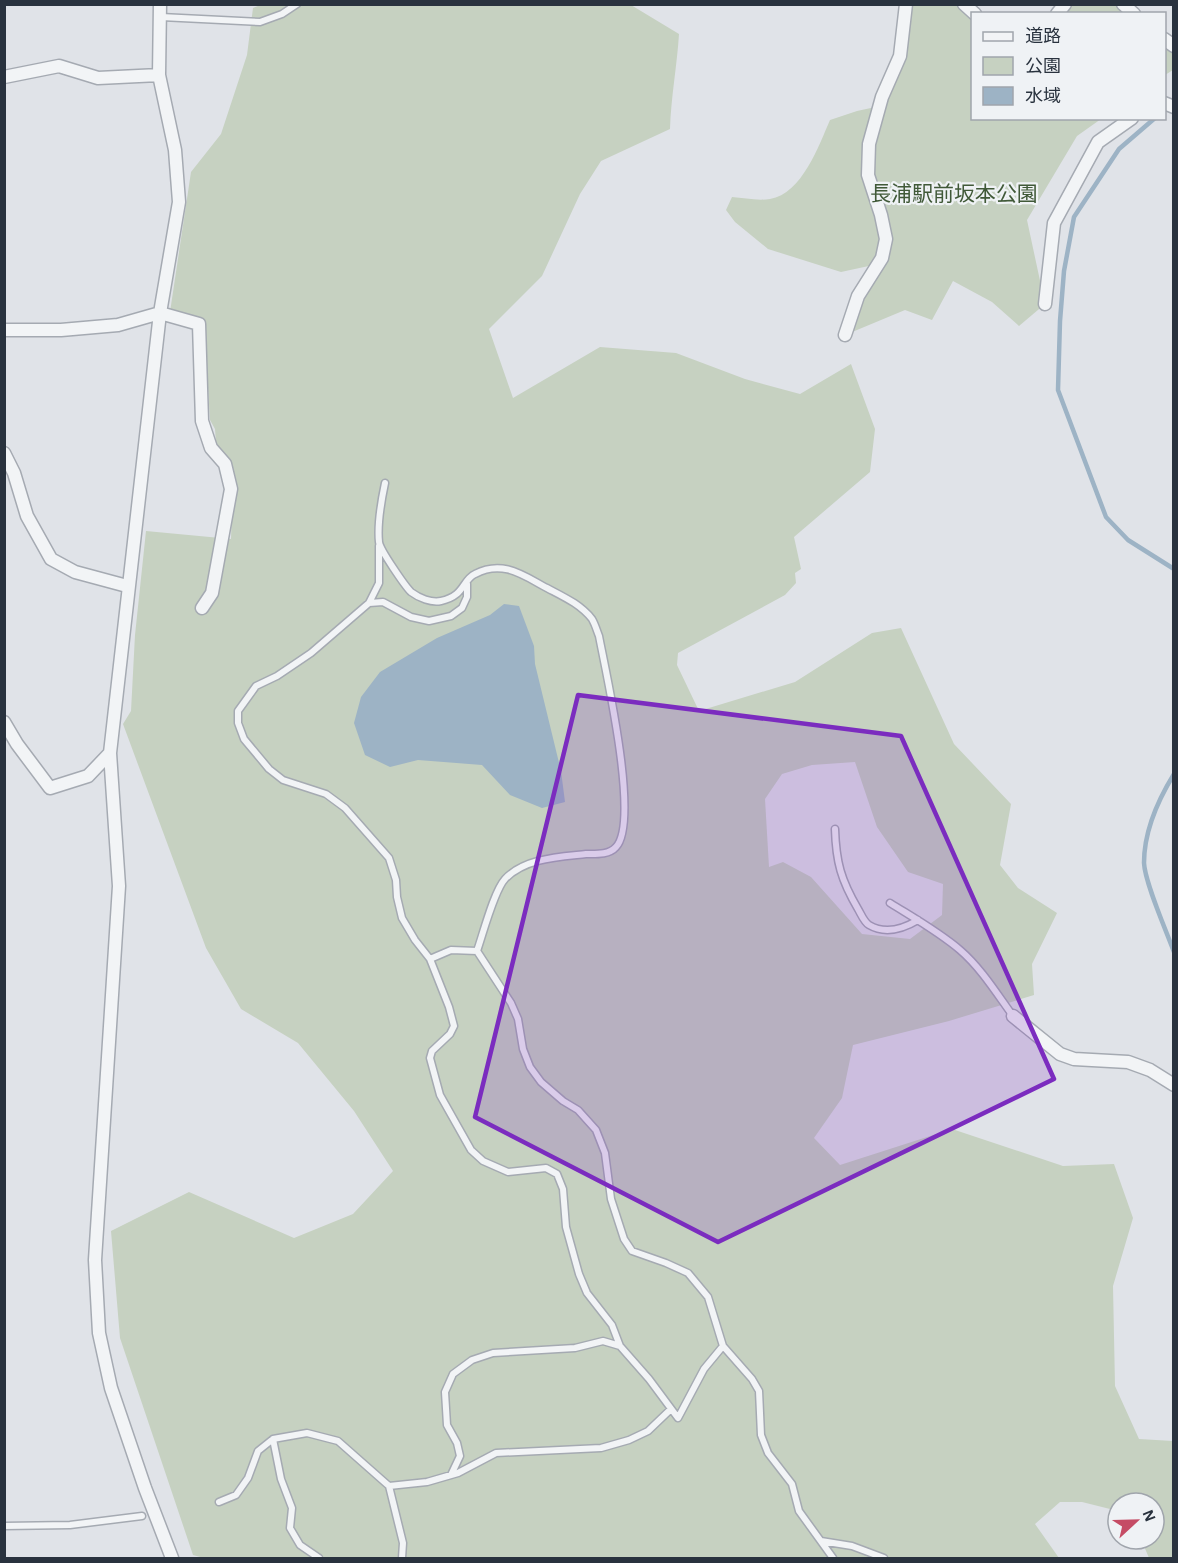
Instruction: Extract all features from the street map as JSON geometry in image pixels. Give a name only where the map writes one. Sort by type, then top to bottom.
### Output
[{"type":"street","points":[[845,335],[858,296],[882,258],[886,239],[868,175],[869,144],[882,97],[900,56],[906,4]]},
{"type":"street","points":[[161,11],[159,75],[175,150],[179,202],[160,313],[127,586],[110,753],[119,886],[95,1260],[99,1333],[111,1388],[172,1558]]},
{"type":"street","points":[[4,77],[59,66],[98,78],[159,75]]},
{"type":"street","points":[[1044,304],[1054,223],[1098,142],[1129,120]]},
{"type":"street","points":[[4,330],[61,330],[118,324],[160,313],[199,324],[202,422],[211,448],[225,464],[231,489],[212,593],[202,608]]},
{"type":"street","points":[[4,453],[14,473],[27,516],[51,559],[75,572],[127,586]]},
{"type":"street","points":[[4,722],[17,744],[50,788],[88,776],[110,753]]},
{"type":"street","points":[[1013,1016],[1060,1054],[1083,1060],[1128,1062],[1150,1070],[1173,1085]]},
{"type":"lane","points":[[161,11],[260,22],[282,15],[297,4]]},
{"type":"lane","points":[[385,483],[380,505],[379,583],[369,603],[311,653],[277,676],[256,686],[238,711],[238,723],[244,739],[269,769],[283,780],[326,794],[345,808],[389,858],[396,879],[402,918],[430,959],[454,1026],[450,1034],[432,1051],[430,1058],[440,1095],[471,1150],[483,1161],[508,1172],[546,1168],[557,1173],[563,1189],[566,1227],[579,1274],[587,1293],[612,1326],[620,1347],[649,1379],[678,1418],[704,1370],[723,1346]]},
{"type":"lane","points":[[379,545],[411,591],[424,600],[439,602],[456,596],[473,574],[491,568],[507,569],[527,576],[574,602],[593,620],[599,636],[621,756],[626,798],[622,831],[617,846],[608,853],[549,858],[518,869],[504,880],[477,951]]},
{"type":"lane","points":[[369,603],[383,602],[411,617],[429,621],[451,616],[462,608],[467,597],[467,583]]},
{"type":"lane","points":[[835,829],[835,856],[846,889],[867,924],[882,929],[900,930],[918,920]]},
{"type":"lane","points":[[890,903],[961,951],[985,978],[1013,1016]]},
{"type":"lane","points":[[430,959],[452,950],[477,951]]},
{"type":"lane","points":[[477,951],[511,1003],[518,1019],[523,1049],[530,1067],[541,1082],[578,1110],[596,1130],[604,1153],[611,1199],[624,1239],[632,1251],[688,1273],[708,1297],[723,1346],[752,1379],[759,1391],[761,1435],[768,1453],[792,1484],[799,1511],[833,1558]]},
{"type":"lane","points":[[451,1475],[460,1456],[457,1443],[447,1425],[445,1392],[453,1374],[472,1360],[493,1353],[575,1348],[603,1341],[620,1347]]},
{"type":"lane","points":[[389,1486],[427,1482],[451,1475],[496,1453],[601,1448],[629,1440],[648,1431],[671,1409]]},
{"type":"lane","points":[[219,1502],[236,1495],[248,1478],[258,1451],[273,1439],[307,1433],[339,1441],[389,1486],[403,1543],[402,1558]]},
{"type":"lane","points":[[273,1439],[281,1479],[292,1508],[290,1528],[300,1545],[319,1558]]},
{"type":"lane","points":[[4,1526],[70,1525],[142,1516]]},
{"type":"lane","points":[[820,1541],[852,1546],[884,1558]]},
{"type":"highlighted area","points":[[578,695],[901,736],[1054,1079],[718,1242],[475,1117]]},
{"type":"green space","points":[[263,4],[631,5],[679,34],[670,129],[601,161],[580,194],[542,276],[489,329],[513,398],[600,347],[676,353],[745,379],[800,394],[851,364],[875,429],[870,472],[794,537],[801,569],[795,573],[796,583],[785,595],[678,653],[677,665],[699,711],[795,682],[872,633],[901,628],[954,744],[1011,804],[1000,865],[1018,888],[1057,913],[1032,964],[1034,995],[949,1021],[853,1045],[842,1098],[814,1138],[840,1165],[952,1129],[1063,1166],[1114,1164],[1133,1218],[1113,1286],[1115,1386],[1139,1439],[1173,1441],[1173,1558],[1149,1558],[1146,1551],[1166,1551],[1166,1491],[1106,1491],[1106,1508],[1082,1502],[1060,1502],[1035,1524],[1059,1558],[204,1558],[193,1555],[120,1338],[111,1231],[189,1192],[294,1238],[353,1214],[393,1171],[354,1111],[298,1043],[241,1009],[206,948],[123,724],[131,711],[135,635],[146,531],[231,539],[233,473],[216,443],[215,429],[210,420],[204,322],[170,312],[191,172],[221,134],[247,55],[253,8]],"holes":[[[855,762],[877,827],[908,872],[943,884],[942,915],[910,939],[862,934],[811,877],[783,862],[769,867],[765,799],[782,774],[812,765]]]},
{"type":"green space","points":[[1065,4],[1123,5],[1132,12],[1059,12]]},
{"type":"green space","name":"長浦駅前坂本公園","points":[[906,5],[964,5],[971,13],[971,120],[1100,120],[1077,136],[1027,220],[1045,304],[1019,326],[992,302],[953,281],[932,320],[905,310],[845,335],[878,264],[841,272],[768,249],[735,222],[726,210],[732,197],[765,200],[781,195],[791,188],[815,155],[830,120],[880,106],[900,56]]},
{"type":"green space","points":[[1166,40],[1174,46],[1173,70],[1166,74]]},
{"type":"water","points":[[504,604],[519,606],[534,646],[535,664],[561,771],[565,802],[542,808],[510,795],[482,765],[418,760],[390,767],[365,755],[354,723],[361,697],[380,672],[437,638],[490,615]]},
{"type":"waterway","points":[[1153,120],[1119,149],[1074,217],[1064,271],[1058,390],[1106,517],[1128,540],[1174,569]]},
{"type":"waterway","points":[[1174,774],[1153,817],[1146,840],[1144,863],[1152,894],[1174,952]]}]
